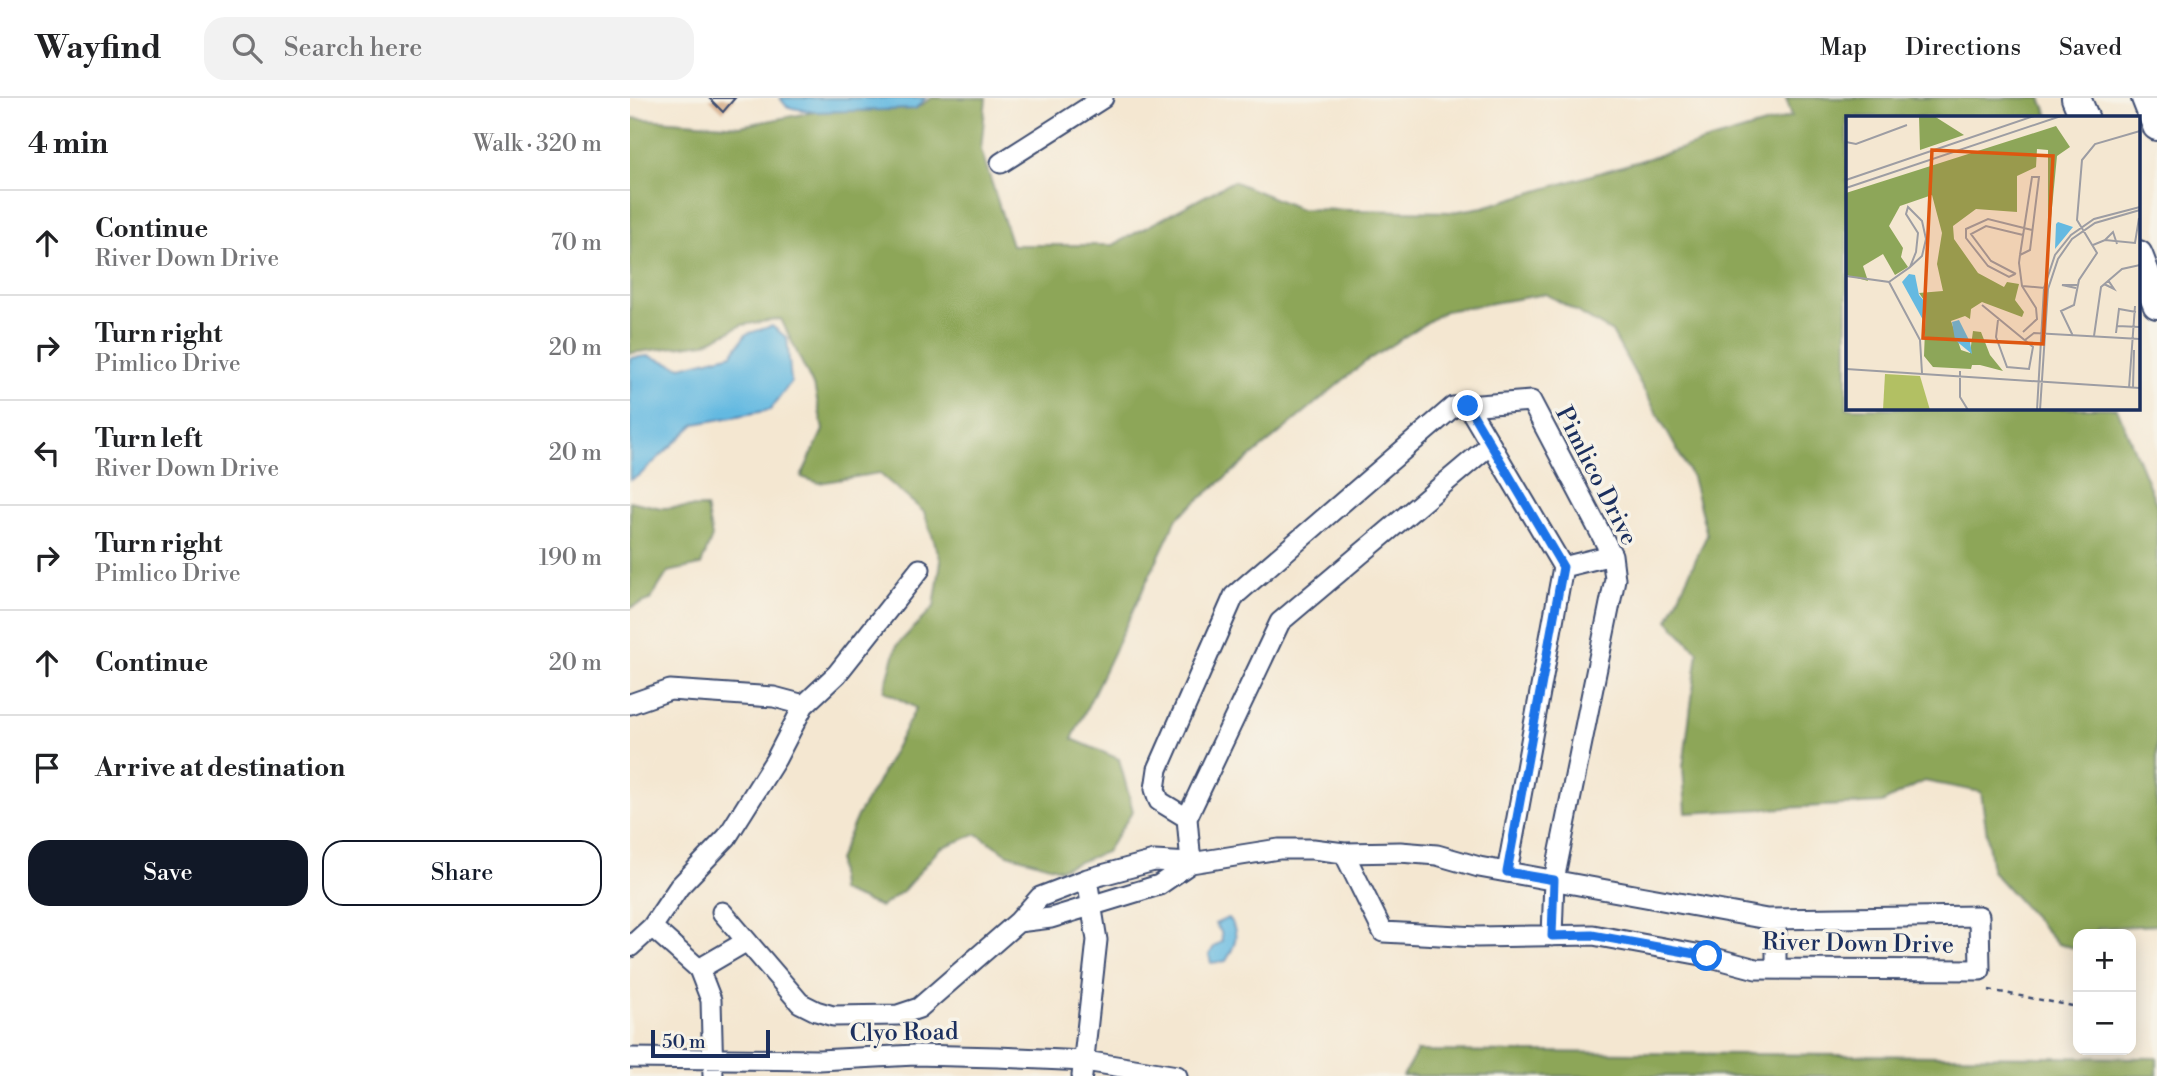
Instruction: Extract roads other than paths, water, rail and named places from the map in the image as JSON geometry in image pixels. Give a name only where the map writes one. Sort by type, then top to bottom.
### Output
[{"type":"highway","points":[[2076,98],[2084,116]]},
{"type":"highway","points":[[2146,98],[2157,126]]},
{"type":"highway","points":[[2140,260],[2157,304]]},
{"type":"street","points":[[1001,163],[1103,98]]},
{"type":"street","name":"Pimlico Drive","points":[[1187,818],[1159,801],[1155,789],[1158,769],[1234,596],[1453,407],[1531,401],[1612,555],[1615,579],[1554,880],[1552,936]]},
{"type":"street","points":[[1468,406],[1563,567],[1507,872]]},
{"type":"street","points":[[1191,863],[1187,818],[1280,622],[1490,444]]},
{"type":"street","points":[[1563,567],[1612,555]]},
{"type":"street","points":[[630,947],[652,927],[679,887],[727,837],[776,759],[804,705],[836,674],[920,569]]},
{"type":"street","points":[[630,704],[670,690],[774,697],[804,705]]},
{"type":"street","name":"River Down Drive","points":[[722,912],[800,1003],[816,1012],[833,1016],[898,1015],[919,1007],[1018,922],[1040,897],[1087,878],[1154,861],[1191,863],[1279,849],[1344,853],[1399,852],[1437,856],[1507,872],[1776,919],[1979,916],[1980,970],[1756,969],[1707,956],[1592,935],[1478,937],[1383,932],[1344,853]]},
{"type":"street","name":"River Down Drive","points":[[1018,922],[1051,918],[1159,886],[1191,863]]},
{"type":"street","points":[[1084,1068],[1097,940],[1087,878]]},
{"type":"street","points":[[1776,919],[1776,969]]},
{"type":"street","points":[[652,927],[699,970],[711,1000],[713,1067]]},
{"type":"street","points":[[699,970],[747,942]]},
{"type":"street","name":"Clyo Road","points":[[630,1058],[713,1067],[915,1055],[1177,1076]]},
{"type":"water","points":[[780,98],[926,98],[915,109],[814,112],[787,107]]},
{"type":"water","points":[[772,326],[787,338],[791,382],[770,410],[695,424],[640,475],[630,480],[630,358],[649,356],[681,367],[732,354],[746,334]]},
{"type":"water","points":[[1228,918],[1234,929],[1234,945],[1226,961],[1211,963],[1209,955],[1222,941],[1221,932],[1215,924]]}]
